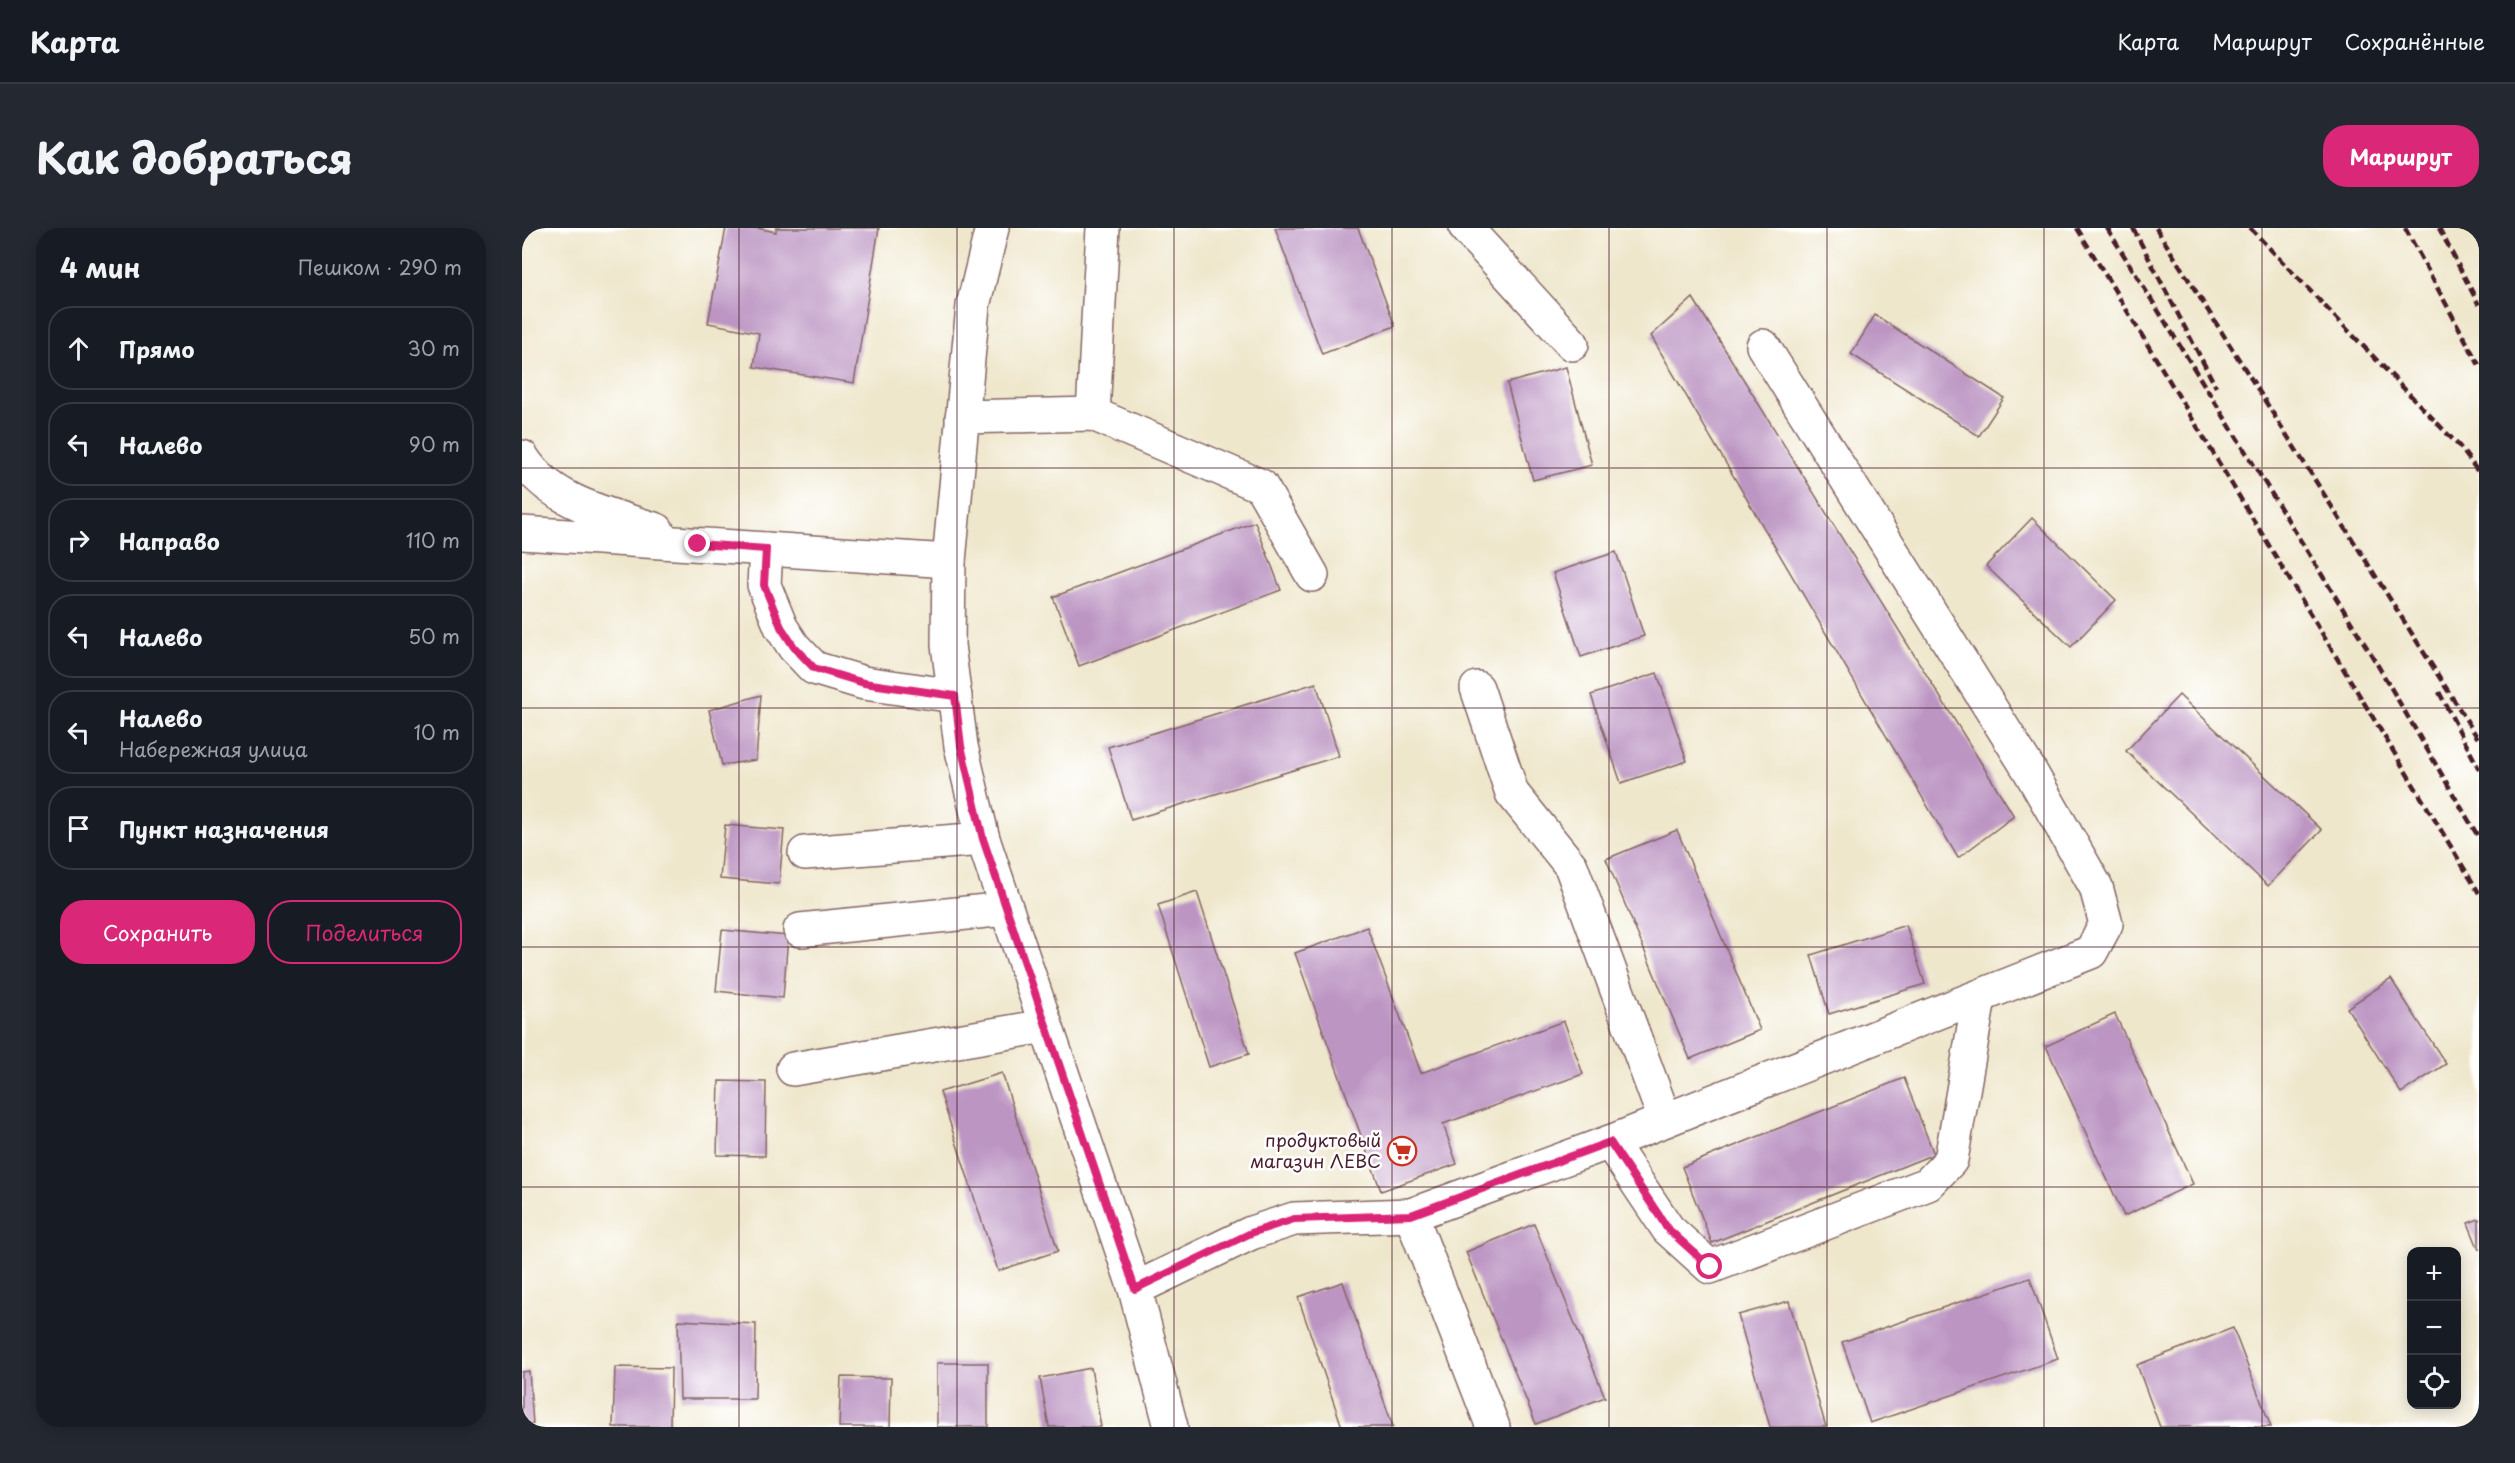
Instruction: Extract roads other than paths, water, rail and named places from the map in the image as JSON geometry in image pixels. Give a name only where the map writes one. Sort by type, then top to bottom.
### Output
[{"type":"main road","points":[[992,228],[974,306],[950,561],[948,645],[961,746],[983,839],[1135,1289],[1171,1427]]},
{"type":"main road","points":[[1093,414],[1103,228]]},
{"type":"main road","points":[[1466,228],[1572,344]]},
{"type":"main road","points":[[1135,1289],[1251,1233],[1294,1219],[1411,1215],[1610,1142],[2091,952],[2106,924],[2096,887],[2030,771],[1763,346]]},
{"type":"main road","points":[[962,417],[1093,414],[1261,486],[1312,575]]},
{"type":"main road","points":[[522,457],[533,474],[569,500],[698,544]]},
{"type":"main road","points":[[522,532],[950,561]]},
{"type":"main road","points":[[766,549],[764,585],[781,627],[794,647],[814,668],[864,683],[955,696]]},
{"type":"main road","points":[[1477,688],[1512,793],[1571,866],[1665,1120]]},
{"type":"main road","points":[[805,853],[983,839]]},
{"type":"main road","points":[[800,930],[1006,909]]},
{"type":"main road","points":[[1610,1142],[1668,1229],[1710,1267],[1928,1184],[1952,1160],[1979,998]]},
{"type":"main road","points":[[793,1069],[1045,1026]]},
{"type":"main road","points":[[1411,1215],[1493,1427]]},
{"type":"railway","points":[[2077,228],[2479,893]]},
{"type":"railway","points":[[2107,228],[2374,659],[2479,838]]},
{"type":"railway","points":[[2133,228],[2216,387]]},
{"type":"railway","points":[[2156,228],[2479,740]]},
{"type":"railway","points":[[2250,228],[2460,447],[2479,473]]},
{"type":"railway","points":[[2405,228],[2479,365]]},
{"type":"railway","points":[[2439,228],[2479,305]]},
{"type":"railway","points":[[2476,228],[2479,234]]},
{"type":"railway","points":[[2439,692],[2479,769]]},
{"type":"place","name":"продуктовый магазин ЛЕВС","points":[[1402,1151]]}]
